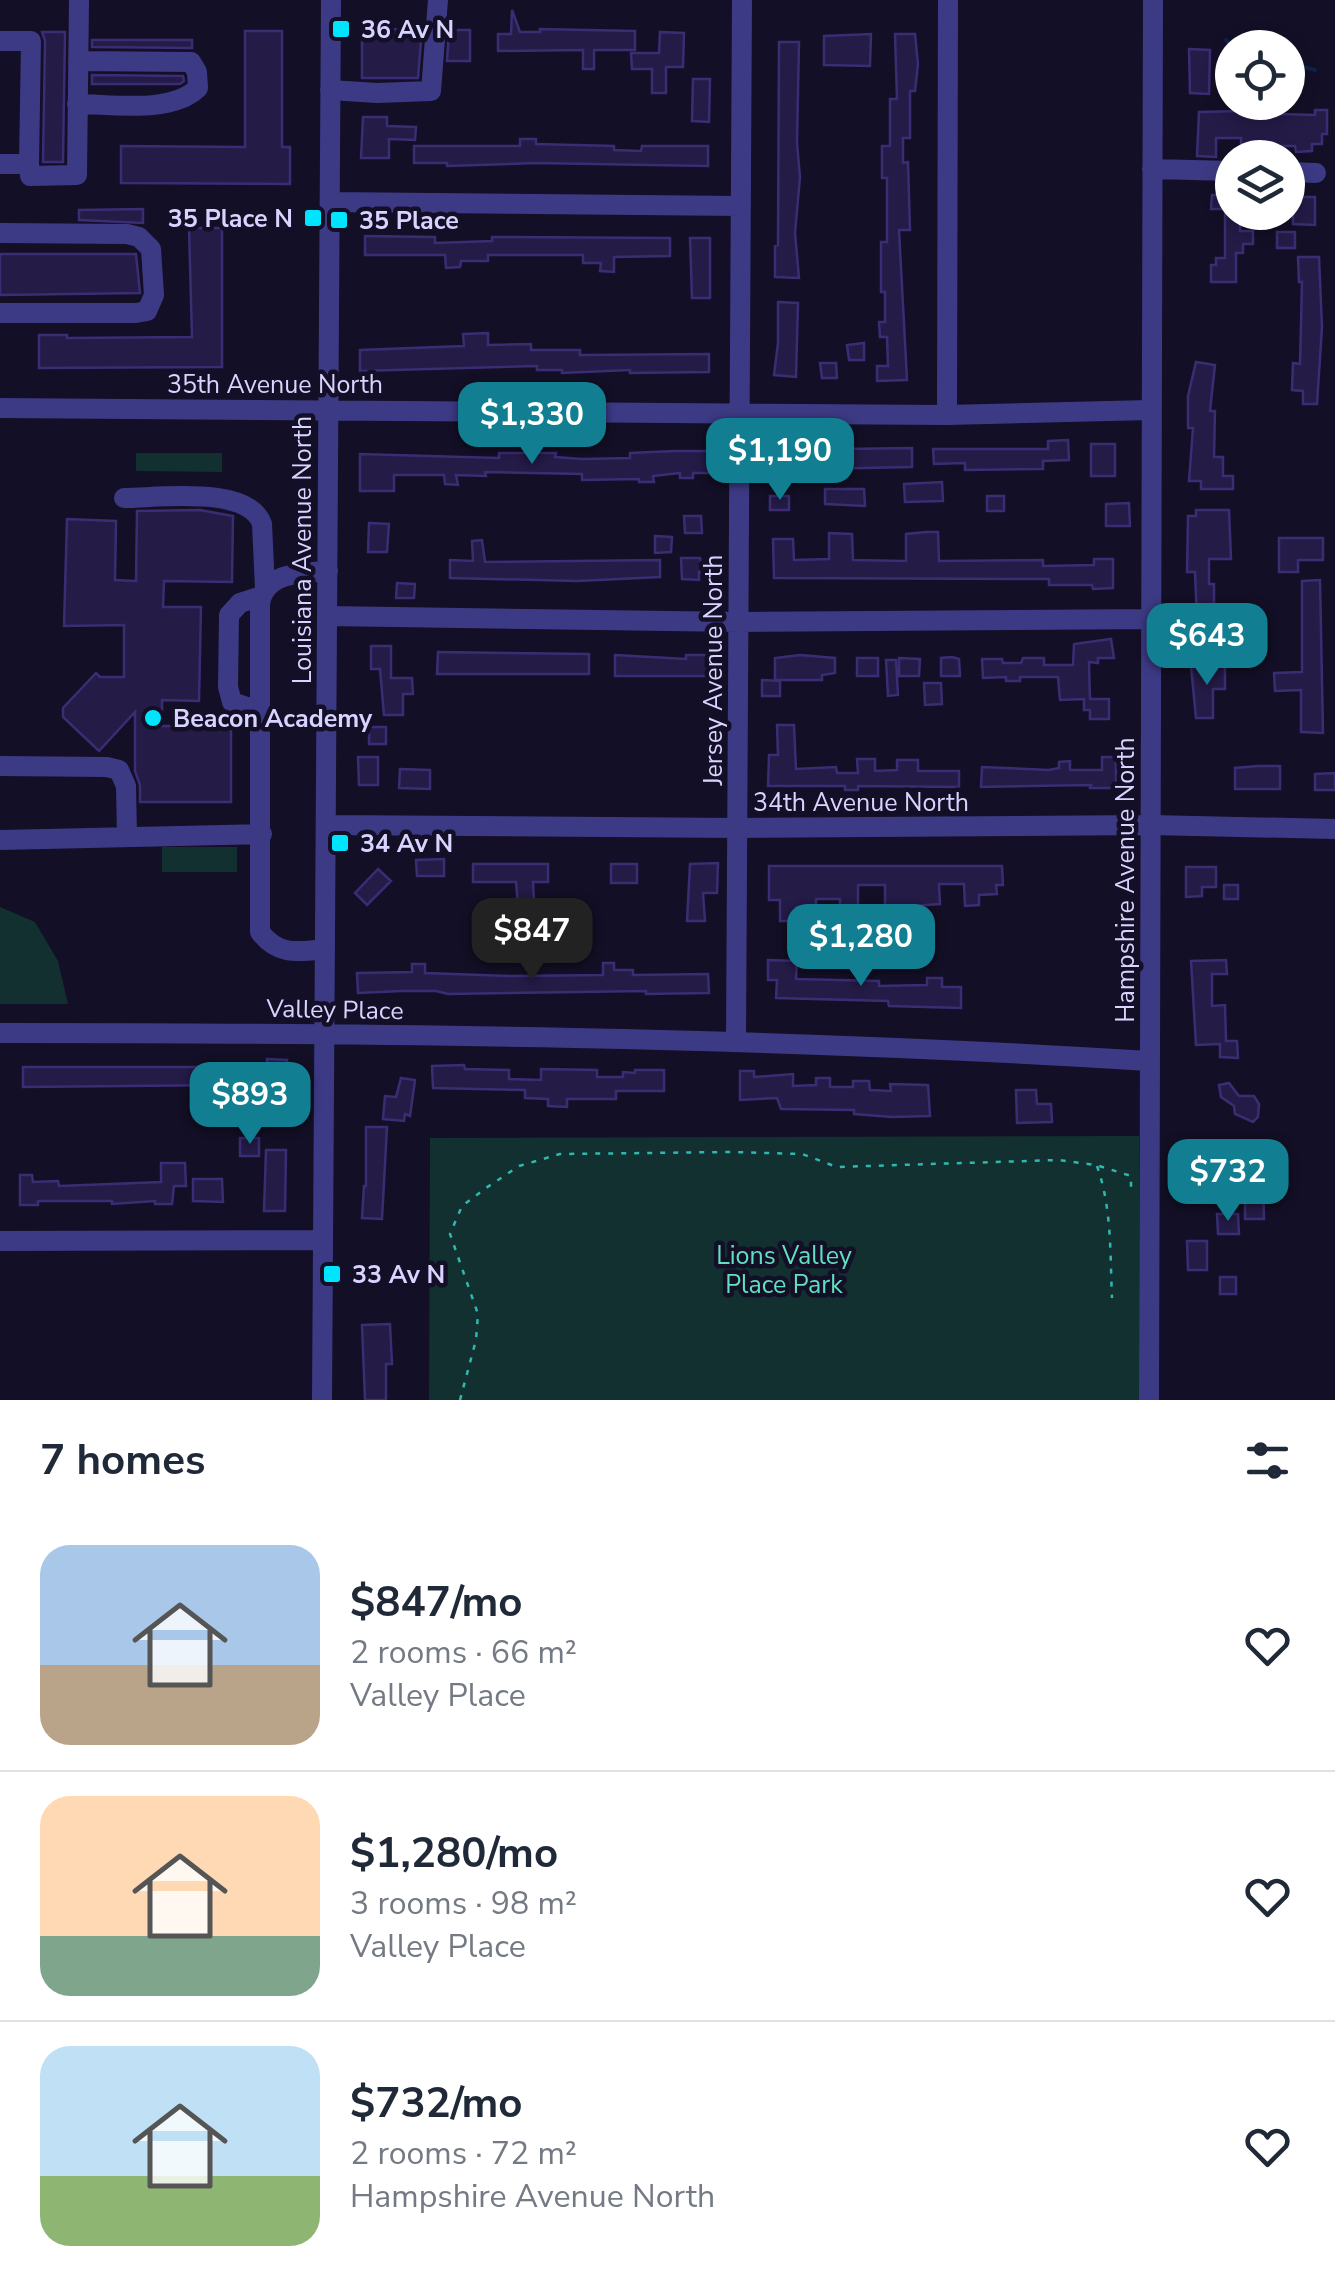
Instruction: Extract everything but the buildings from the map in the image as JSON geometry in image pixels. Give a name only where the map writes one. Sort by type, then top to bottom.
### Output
[{"type":"street","points":[[0,41],[30,40],[30,176],[77,175],[79,0]]},
{"type":"street","name":"Louisiana Avenue North","points":[[322,1400],[331,0]]},
{"type":"street","points":[[330,90],[431,91],[438,0]]},
{"type":"street","name":"Jersey Avenue North","points":[[736,1040],[742,0]]},
{"type":"street","points":[[947,415],[948,0]]},
{"type":"street","name":"Hampshire Avenue North","points":[[1149,1400],[1152,0]]},
{"type":"street","points":[[77,104],[164,103],[190,96],[198,88],[198,72],[192,62],[78,61]]},
{"type":"street","points":[[0,164],[29,164]]},
{"type":"street","points":[[1152,170],[1215,171]]},
{"type":"street","points":[[1305,173],[1316,173]]},
{"type":"street","points":[[330,202],[741,206]]},
{"type":"street","points":[[0,233],[139,236],[153,256],[154,296],[147,311],[0,313]]},
{"type":"street","name":"35th Avenue North","points":[[0,408],[947,415],[1150,410]]},
{"type":"street","points":[[124,498],[212,498],[248,506],[260,517],[260,932],[282,951],[325,949]]},
{"type":"street","points":[[262,712],[232,702],[228,686],[229,616],[240,603],[263,592],[277,579],[328,572]]},
{"type":"street","points":[[327,616],[739,622],[1150,619]]},
{"type":"street","points":[[0,766],[119,770],[126,786],[126,837]]},
{"type":"street","name":"34th Avenue North","points":[[326,825],[1150,826],[1335,830]]},
{"type":"street","points":[[0,840],[262,834]]},
{"type":"street","name":"Valley Place","points":[[0,1033],[324,1033],[736,1040],[1149,1061]]},
{"type":"street","points":[[0,1241],[323,1240]]},
{"type":"path","points":[[460,1400],[476,1340],[478,1314],[450,1234],[462,1206],[519,1166],[560,1154],[731,1152],[802,1154],[837,1167],[1058,1160],[1096,1164],[1131,1176],[1132,1193]]},
{"type":"path","points":[[1096,1164],[1105,1188],[1109,1217],[1112,1298]]},
{"type":"green space","points":[[136,453],[222,453],[222,472],[136,471]]},
{"type":"green space","points":[[162,847],[237,847],[237,872],[162,872]]},
{"type":"green space","points":[[0,907],[35,922],[58,961],[68,1004],[0,1004]]},
{"type":"green space","name":"Lions Valley Place Park","points":[[1139,1136],[1139,1400],[429,1400],[430,1138]]},
{"type":"waterway","points":[[1305,67],[1315,70]]},
{"type":"place","name":"36 Av N","points":[[341,29]]},
{"type":"place","name":"35 Place N","points":[[313,218]]},
{"type":"place","name":"35 Place","points":[[339,220]]},
{"type":"place","name":"Beacon Academy","points":[[153,718]]},
{"type":"place","name":"34 Av N","points":[[340,843]]},
{"type":"place","name":"33 Av N","points":[[332,1274]]}]
